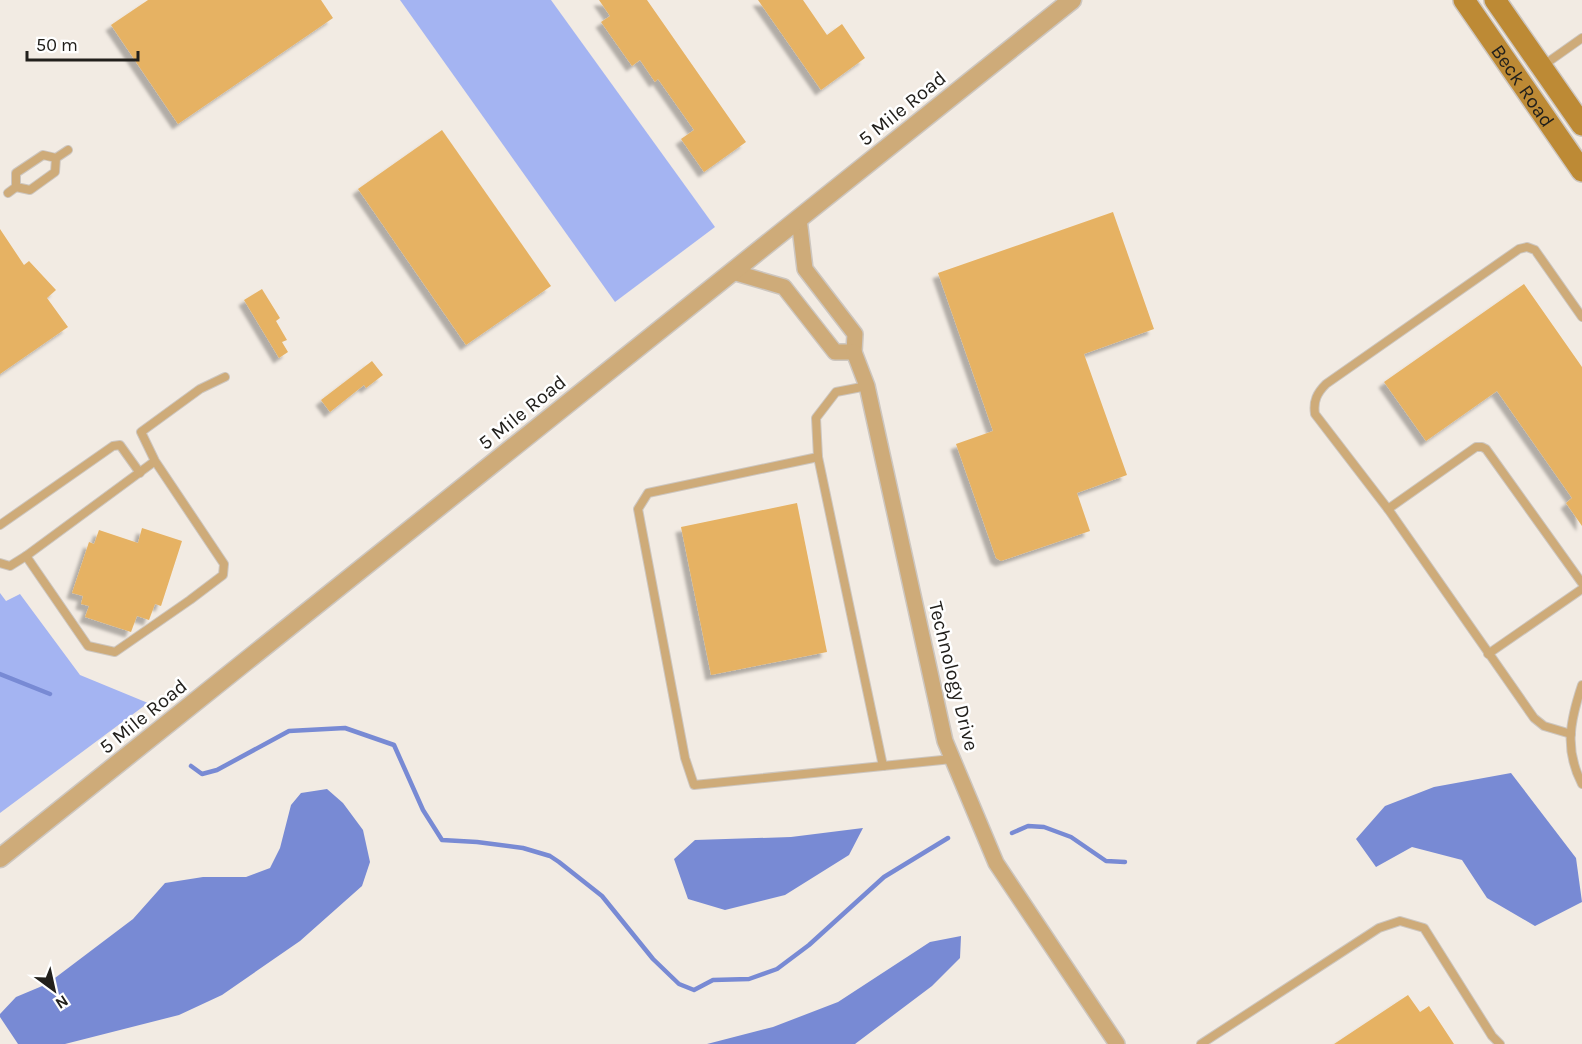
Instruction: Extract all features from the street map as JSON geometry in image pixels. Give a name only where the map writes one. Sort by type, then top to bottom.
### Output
[{"type":"main road","name":"Beck Road","points":[[1464,0],[1582,171]]},
{"type":"main road","name":"Beck Road","points":[[1495,0],[1582,125]]},
{"type":"street","name":"5 Mile Road","points":[[0,858],[1072,0]]},
{"type":"street","name":"Technology Drive","points":[[799,219],[805,269],[855,334],[854,352],[867,386],[945,741],[996,863],[1117,1044]]},
{"type":"street","points":[[733,272],[784,288],[835,352],[854,352]]},
{"type":"lane","points":[[1541,67],[1582,38]]},
{"type":"lane","points":[[16,188],[16,174],[43,155],[56,158],[68,150]]},
{"type":"lane","points":[[8,193],[16,188],[30,189],[55,172],[56,158]]},
{"type":"lane","points":[[1571,734],[1544,726],[1534,718],[1388,509],[1316,414],[1314,405],[1318,392],[1326,384],[1519,249],[1527,247],[1535,250],[1582,317]]},
{"type":"lane","points":[[26,556],[87,646],[116,652],[224,575],[224,564],[155,461],[141,432],[200,389],[225,377]]},
{"type":"lane","points":[[867,386],[836,392],[816,418],[818,457],[883,766]]},
{"type":"lane","points":[[0,525],[112,446],[120,445],[140,473]]},
{"type":"lane","points":[[1388,509],[1476,447],[1482,447],[1486,449],[1582,583]]},
{"type":"lane","points":[[818,457],[648,493],[638,509],[685,758],[694,785],[952,759]]},
{"type":"lane","points":[[0,563],[10,566],[26,556],[155,461]]},
{"type":"lane","points":[[1488,654],[1582,589]]},
{"type":"lane","points":[[1582,685],[1572,715],[1570,751],[1582,784]]},
{"type":"lane","points":[[1201,1044],[1379,928],[1400,921],[1424,928],[1492,1036],[1500,1044]]},
{"type":"shaded area","points":[[400,0],[551,0],[715,227],[615,302]]},
{"type":"shaded area","points":[[0,593],[6,601],[20,594],[80,675],[148,703],[0,813]]},
{"type":"shaded area","points":[[1511,773],[1576,858],[1582,902],[1535,926],[1487,898],[1462,860],[1412,847],[1376,867],[1356,839],[1385,806],[1434,787]]},
{"type":"shaded area","points":[[327,789],[343,803],[363,830],[370,862],[362,886],[300,941],[222,995],[179,1015],[65,1044],[18,1044],[0,1017],[0,1014],[16,997],[47,984],[133,919],[165,883],[203,877],[246,877],[270,868],[280,848],[291,805],[301,793]]},
{"type":"shaded area","points":[[863,828],[849,855],[785,895],[725,910],[688,899],[674,859],[695,840],[791,837]]},
{"type":"shaded area","points":[[961,936],[960,958],[932,986],[855,1044],[707,1044],[773,1027],[838,1002],[930,942]]},
{"type":"building","points":[[148,0],[321,0],[333,18],[178,124],[111,25]]},
{"type":"building","points":[[599,0],[647,0],[746,142],[704,172],[681,139],[694,130],[658,79],[655,82],[640,60],[632,66],[601,22],[610,16]]},
{"type":"building","points":[[758,0],[803,0],[827,35],[842,24],[865,58],[821,90]]},
{"type":"building","points":[[442,130],[551,286],[466,345],[358,189]]},
{"type":"building","points":[[1113,212],[1154,329],[1084,354],[1127,475],[1077,493],[1090,531],[1001,561],[996,558],[956,444],[993,431],[938,273]]},
{"type":"building","points":[[0,229],[24,265],[29,261],[56,290],[47,298],[68,327],[0,374]]},
{"type":"building","points":[[1524,284],[1582,367],[1582,526],[1566,503],[1572,498],[1497,391],[1426,441],[1384,382]]},
{"type":"building","points":[[262,289],[280,318],[276,321],[287,340],[282,342],[288,352],[279,358],[244,300]]},
{"type":"building","points":[[372,361],[383,375],[366,388],[364,385],[330,412],[321,400]]},
{"type":"building","points":[[797,503],[827,652],[711,675],[681,527]]},
{"type":"building","points":[[142,528],[182,541],[161,606],[155,604],[149,620],[137,616],[131,632],[85,617],[89,606],[81,604],[83,596],[72,593],[89,542],[94,544],[99,530],[138,543]]},
{"type":"building","points":[[1408,995],[1420,1012],[1429,1006],[1454,1044],[1334,1044]]},
{"type":"waterway","points":[[0,674],[50,694]]},
{"type":"waterway","points":[[191,766],[202,774],[217,770],[289,731],[345,728],[394,745],[423,810],[442,840],[523,848],[550,856],[602,896],[653,959],[679,984],[694,990],[713,980],[749,979],[777,969],[809,945],[884,877],[948,838]]},
{"type":"waterway","points":[[1012,833],[1028,826],[1044,827],[1071,837],[1106,861],[1125,862]]}]
